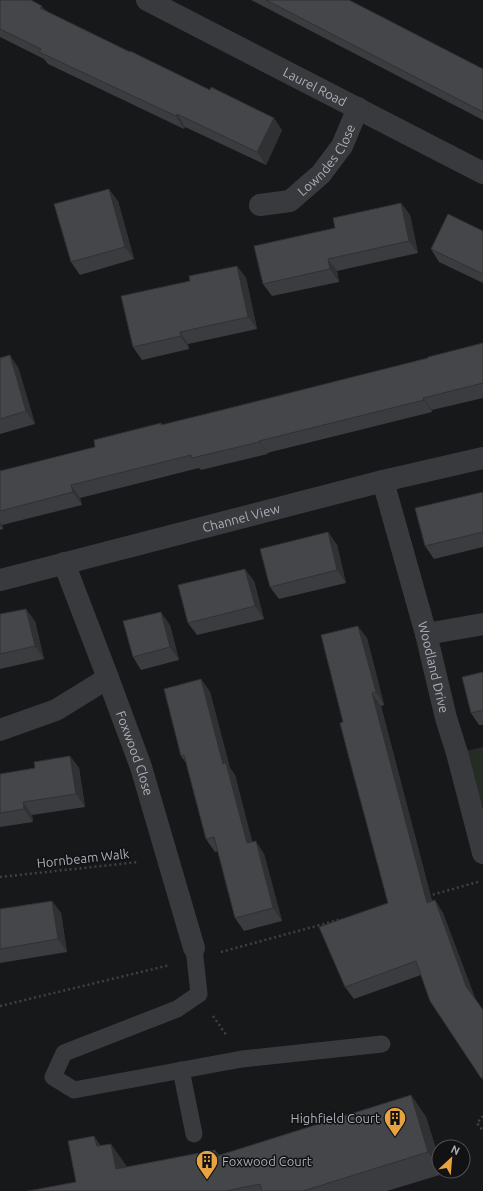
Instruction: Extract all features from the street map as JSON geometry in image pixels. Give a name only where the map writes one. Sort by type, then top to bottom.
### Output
[{"type":"street","name":"Laurel Road","points":[[147,0],[483,173]]},
{"type":"street","name":"Lowndes Close","points":[[260,205],[290,201],[322,174],[342,146],[358,108]]},
{"type":"street","name":"Channel View","points":[[0,580],[383,481],[483,458]]},
{"type":"street","name":"Woodland Drive","points":[[383,481],[426,634],[446,718],[457,753],[483,853]]},
{"type":"street","name":"Foxwood Close","points":[[64,563],[141,767],[194,954]]},
{"type":"street","points":[[426,634],[483,624]]},
{"type":"street","points":[[0,730],[56,710],[108,678]]},
{"type":"lane","points":[[194,954],[199,994],[177,1009],[64,1053],[53,1077],[74,1090],[242,1059],[382,1044]]},
{"type":"lane","points":[[182,1070],[194,1134]]},
{"type":"path","name":"Hornbeam Walk","points":[[0,877],[168,859]]},
{"type":"path","points":[[422,897],[483,880]]},
{"type":"path","points":[[0,1006],[194,954],[347,918]]},
{"type":"path","points":[[199,994],[242,1059]]},
{"type":"path","points":[[483,1116],[477,1123],[483,1131]]},
{"type":"shaded area","points":[[483,747],[483,806],[471,809],[457,753]]},
{"type":"building","points":[[0,0],[31,0],[42,6],[40,8],[130,52],[210,90],[211,87],[274,118],[257,152],[39,52],[41,49],[0,29]]},
{"type":"building","points":[[266,0],[349,0],[483,69],[483,112]]},
{"type":"building","points":[[109,189],[125,247],[71,262],[54,204]]},
{"type":"building","points":[[401,203],[409,241],[328,259],[330,269],[263,284],[254,246],[335,228],[333,218]]},
{"type":"building","points":[[448,214],[483,231],[483,274],[431,249]]},
{"type":"building","points":[[237,266],[248,317],[180,332],[181,336],[133,347],[121,296],[190,281],[189,276]]},
{"type":"building","points":[[483,343],[483,383],[423,398],[424,400],[259,442],[192,458],[191,455],[71,485],[73,492],[0,511],[0,471],[95,447],[94,440],[161,423],[161,425],[218,411]]},
{"type":"building","points":[[10,355],[26,411],[0,419],[0,358]]},
{"type":"building","points":[[483,492],[483,532],[425,546],[415,508]]},
{"type":"building","points":[[328,532],[337,570],[270,587],[260,549]]},
{"type":"building","points":[[245,569],[255,606],[188,623],[178,585]]},
{"type":"building","points":[[26,609],[35,646],[0,654],[0,614]]},
{"type":"building","points":[[161,612],[170,647],[133,657],[123,621]]},
{"type":"building","points":[[358,626],[376,692],[372,693],[427,903],[435,900],[466,986],[483,1010],[483,1076],[481,1078],[430,1001],[416,961],[345,987],[319,927],[388,903],[340,723],[343,722],[321,635]]},
{"type":"building","points":[[483,672],[483,710],[471,713],[462,677]]},
{"type":"building","points":[[201,679],[223,764],[226,763],[247,843],[256,841],[273,908],[235,918],[214,837],[206,839],[184,755],[181,756],[164,689]]},
{"type":"building","points":[[70,756],[76,794],[23,802],[24,809],[0,813],[0,774],[35,768],[34,762]]},
{"type":"building","points":[[52,901],[58,939],[0,949],[0,909]]},
{"type":"building","points":[[411,1095],[428,1152],[303,1191],[262,1191],[260,1184],[226,1191],[28,1191],[76,1182],[68,1141],[94,1136],[97,1146],[111,1144],[116,1169],[215,1150],[217,1156]]},
{"type":"place","name":"Highfield Court","points":[[395,1138]]},
{"type":"place","name":"Foxwood Court","points":[[207,1180]]}]
